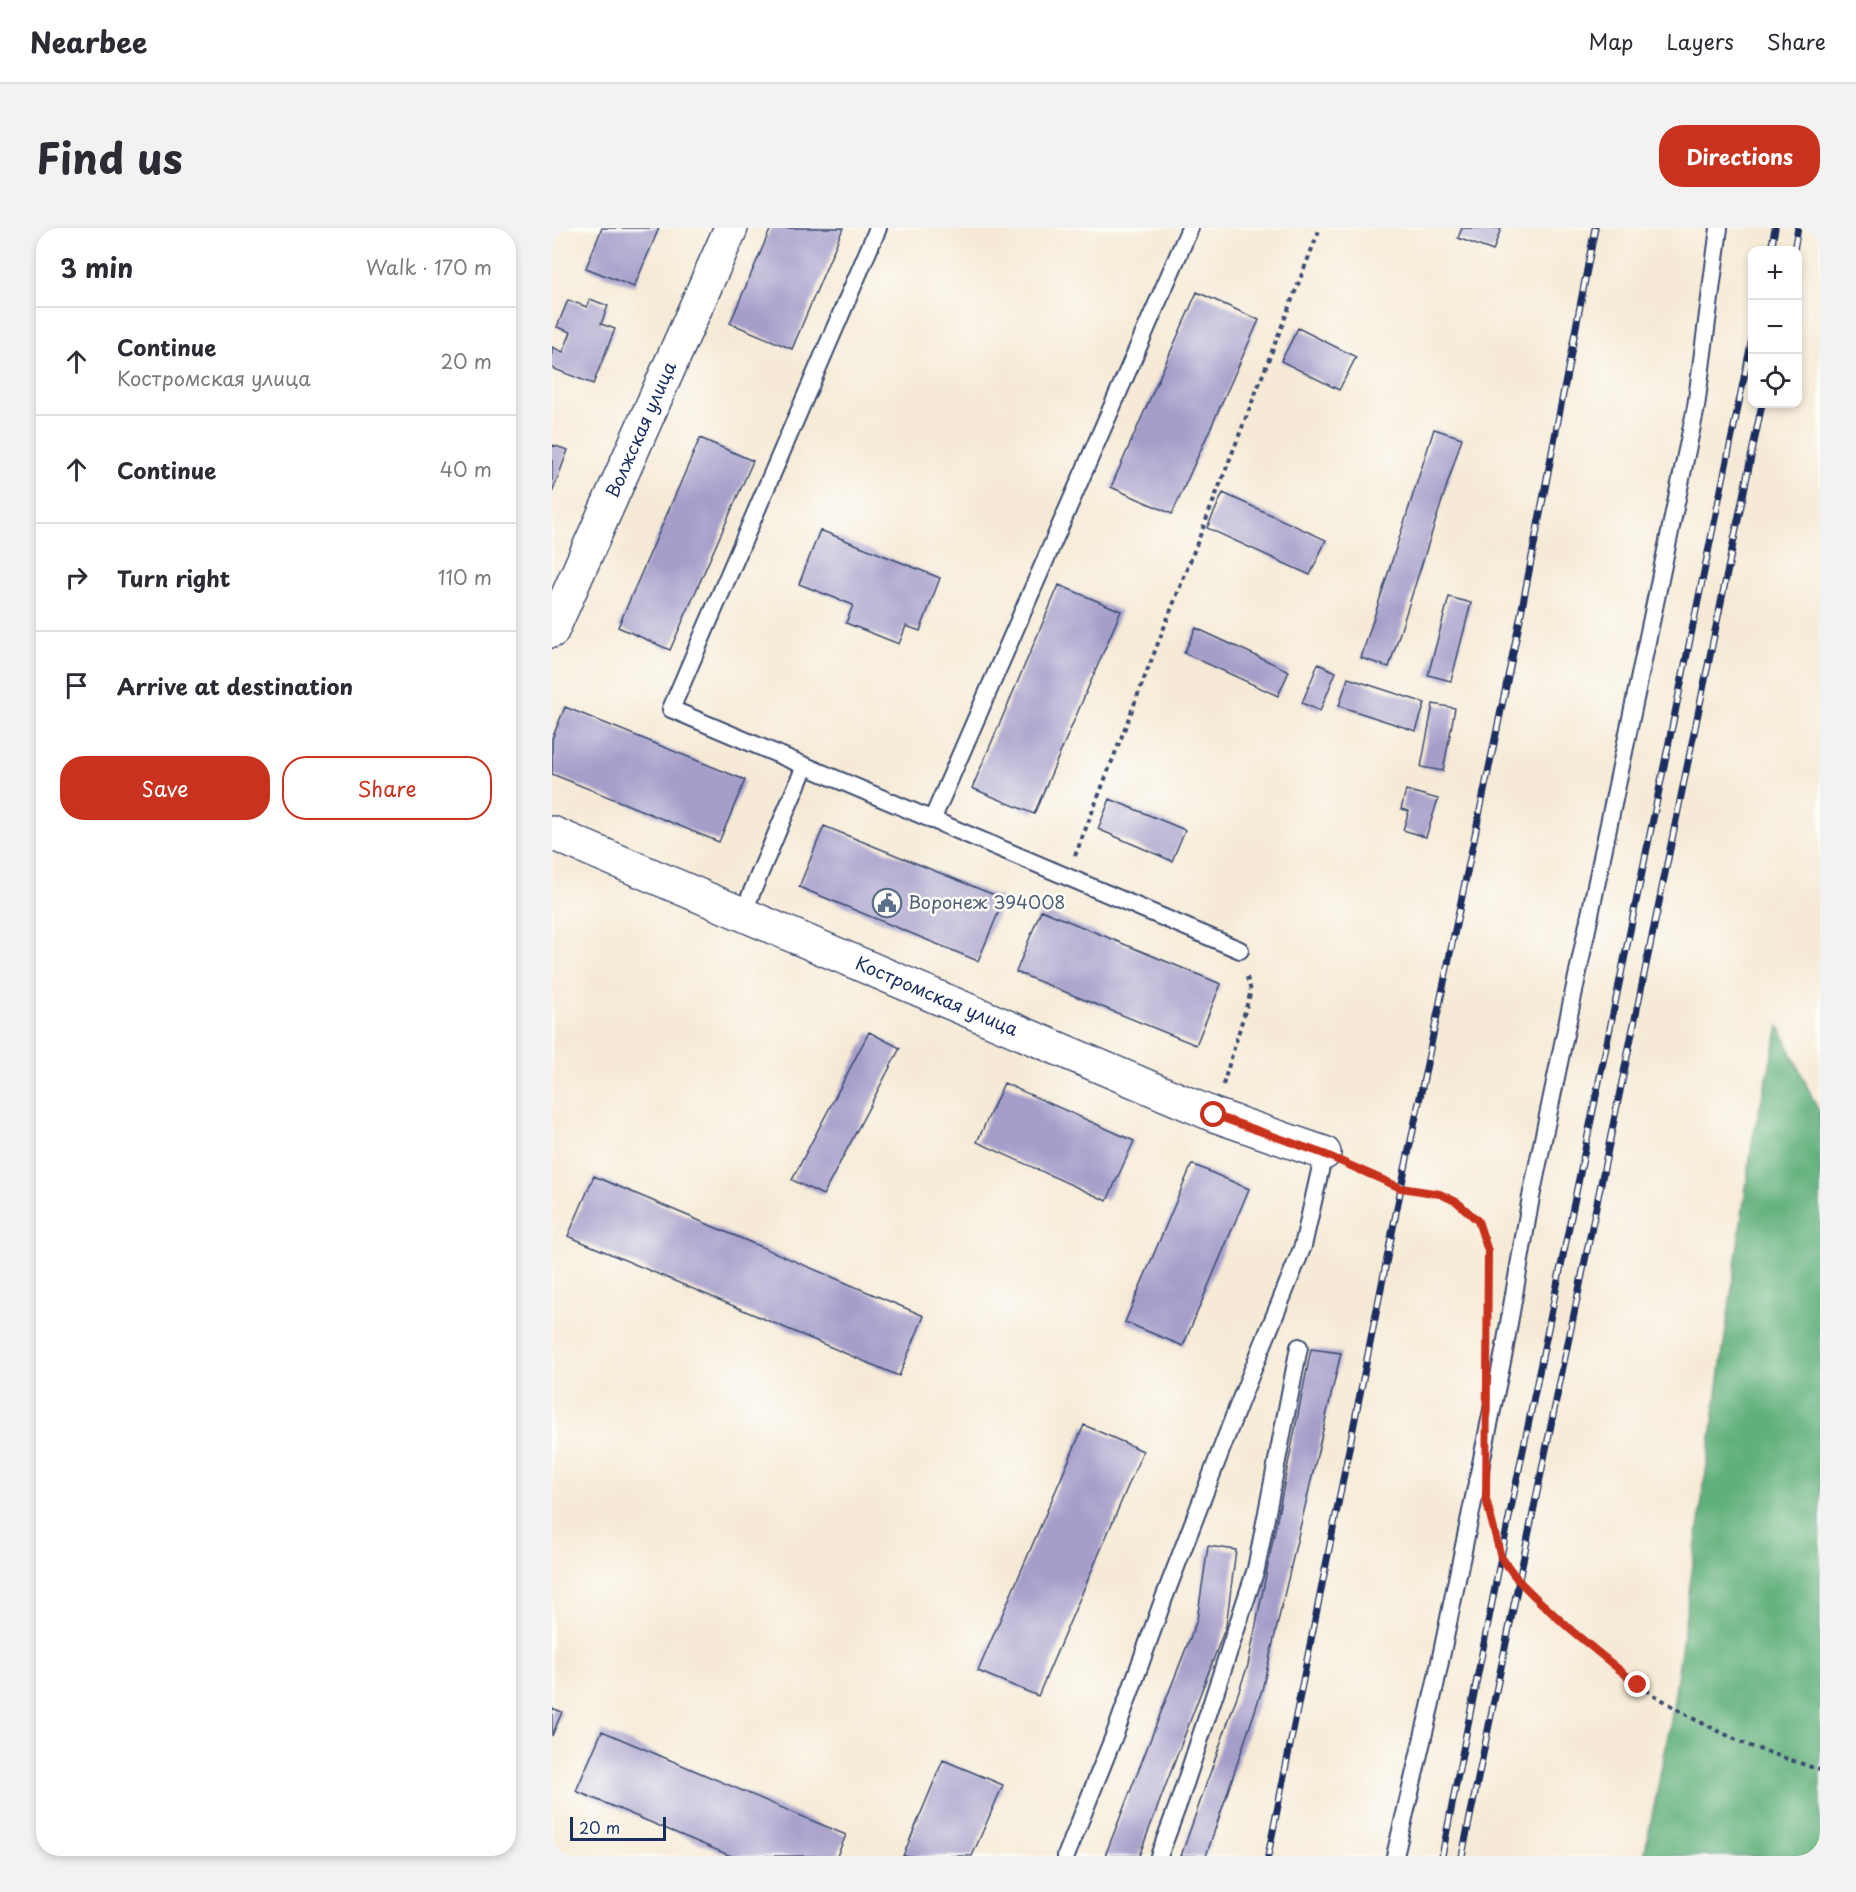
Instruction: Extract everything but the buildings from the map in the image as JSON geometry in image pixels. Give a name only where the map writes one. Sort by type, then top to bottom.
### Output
[{"type":"street","name":"Волжская улица","points":[[552,632],[731,228]]},
{"type":"street","name":"Костромская улица","points":[[552,833],[1214,1115],[1324,1154]]},
{"type":"lane","points":[[878,228],[671,709],[1240,950]]},
{"type":"lane","points":[[932,820],[1190,228]]},
{"type":"lane","points":[[1395,1856],[1435,1686],[1504,1352],[1530,1197],[1696,407],[1719,228]]},
{"type":"lane","points":[[743,913],[805,766]]},
{"type":"lane","points":[[1065,1856],[1116,1731],[1164,1598],[1240,1401],[1303,1246],[1324,1154]]},
{"type":"lane","points":[[1159,1856],[1256,1569],[1299,1347]]},
{"type":"path","points":[[1067,877],[1320,228]]},
{"type":"path","points":[[1214,1115],[1251,991],[1240,950]]},
{"type":"path","points":[[1324,1154],[1401,1188],[1440,1194],[1465,1208],[1478,1221],[1488,1251],[1487,1297]]},
{"type":"path","points":[[1491,1524],[1501,1557],[1518,1580],[1572,1631],[1638,1685],[1692,1718],[1747,1745],[1820,1770]]},
{"type":"green space","points":[[1779,1026],[1820,1114],[1820,1856],[1644,1856],[1671,1721],[1753,1137]]},
{"type":"railway","points":[[1268,1856],[1401,1188],[1518,629],[1595,228]]},
{"type":"railway","points":[[1772,246],[1775,228]]},
{"type":"railway","points":[[1795,246],[1798,228]]},
{"type":"railway","points":[[1442,1856],[1501,1557],[1749,354]]},
{"type":"railway","points":[[1462,1856],[1761,408]]},
{"type":"place","name":"Воронеж 394008","points":[[887,903]]},
{"type":"route","points":[[1214,1115],[1324,1154],[1401,1188],[1440,1194],[1457,1202],[1478,1221],[1488,1251],[1486,1499],[1501,1557],[1518,1580],[1538,1600],[1638,1685]]}]
